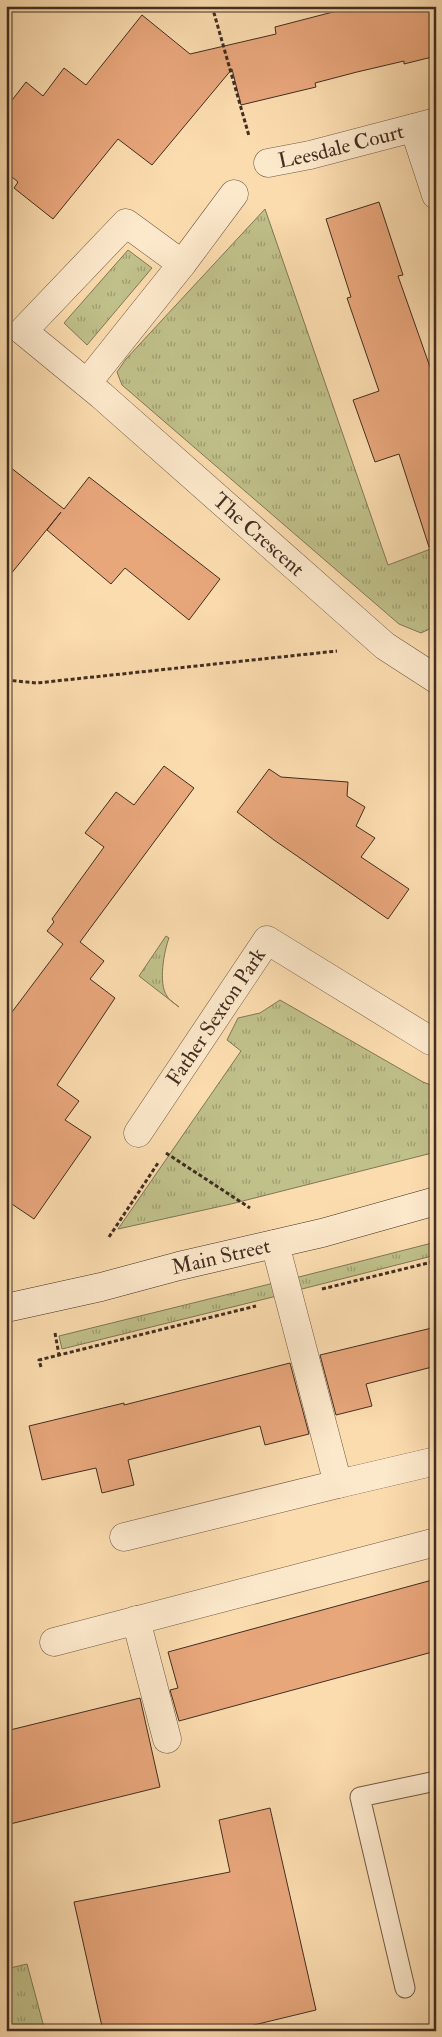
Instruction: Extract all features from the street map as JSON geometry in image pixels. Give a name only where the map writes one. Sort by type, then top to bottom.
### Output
[{"type":"street","name":"Leesdale Court","points":[[268,163],[310,155],[425,125],[436,195]]},
{"type":"street","points":[[86,383],[182,264],[234,194]]},
{"type":"street","name":"The Crescent","points":[[182,264],[126,223],[23,331],[86,383],[385,646],[436,679]]},
{"type":"street","name":"Father Sexton Park","points":[[138,1133],[267,940],[431,1041],[436,1041]]},
{"type":"street","name":"Main Street","points":[[6,1308],[101,1287],[322,1233],[436,1201]]},
{"type":"street","points":[[274,1244],[290,1297],[338,1484]]},
{"type":"street","points":[[124,1536],[436,1461]]},
{"type":"street","points":[[54,1642],[436,1542]]},
{"type":"street","points":[[136,1620],[167,1739]]},
{"type":"lane","points":[[405,1988],[360,1797],[436,1781]]},
{"type":"path","points":[[212,6],[251,143],[268,163]]},
{"type":"path","points":[[6,680],[37,683],[385,646]]},
{"type":"path","points":[[109,1237],[165,1152],[250,1208]]},
{"type":"path","points":[[41,1367],[39,1360],[436,1261]]},
{"type":"path","points":[[55,1332],[59,1355]]},
{"type":"green space","points":[[265,209],[388,565],[436,547],[436,626],[421,633],[399,624],[122,385],[117,372],[126,359]]},
{"type":"green space","points":[[128,250],[152,268],[87,345],[64,323]]},
{"type":"green space","points":[[166,936],[169,938],[165,951],[162,976],[164,991],[171,1001],[139,976]]},
{"type":"green space","points":[[280,1000],[423,1082],[436,1087],[436,1152],[231,1204],[118,1229],[241,1051],[227,1040],[238,1018],[260,1013]]},
{"type":"green space","points":[[436,1242],[436,1255],[298,1290],[295,1278]]},
{"type":"green space","points":[[278,1282],[281,1295],[62,1349],[59,1336]]},
{"type":"green space","points":[[27,1964],[45,2031],[6,2031],[6,1969]]},
{"type":"building","points":[[356,6],[436,6],[436,56],[357,72],[315,83],[316,87],[241,105],[232,69],[152,165],[118,139],[53,219],[14,188],[18,182],[6,172],[6,108],[26,82],[43,96],[64,68],[86,85],[142,15],[190,54],[276,34],[275,27]]},
{"type":"building","points":[[379,202],[403,275],[398,276],[436,384],[436,546],[429,547],[399,454],[375,462],[353,400],[379,391],[347,298],[351,297],[326,219]]},
{"type":"building","points":[[6,464],[64,509],[89,477],[220,579],[189,620],[125,568],[111,584],[47,530],[61,512],[6,580]]},
{"type":"building","points":[[164,766],[194,788],[80,942],[104,961],[90,979],[115,998],[57,1085],[79,1101],[65,1120],[91,1137],[34,1219],[6,1200],[6,1020],[63,944],[47,931],[54,922],[52,919],[104,847],[85,833],[116,792],[134,805]]},
{"type":"building","points":[[269,769],[281,777],[348,782],[347,796],[365,807],[356,826],[375,838],[361,857],[409,889],[388,919],[237,812]]},
{"type":"building","points":[[436,1327],[436,1366],[366,1384],[372,1406],[336,1415],[320,1355]]},
{"type":"building","points":[[290,1363],[309,1434],[265,1445],[260,1426],[128,1460],[134,1485],[102,1493],[96,1468],[42,1480],[29,1426],[124,1403],[124,1405]]},
{"type":"building","points":[[436,1579],[436,1651],[179,1721],[170,1690],[178,1688],[168,1652]]},
{"type":"building","points":[[140,1698],[160,1787],[6,1825],[6,1731]]},
{"type":"building","points":[[270,1808],[316,2010],[229,2031],[103,2031],[74,1902],[230,1872],[219,1820]]}]
